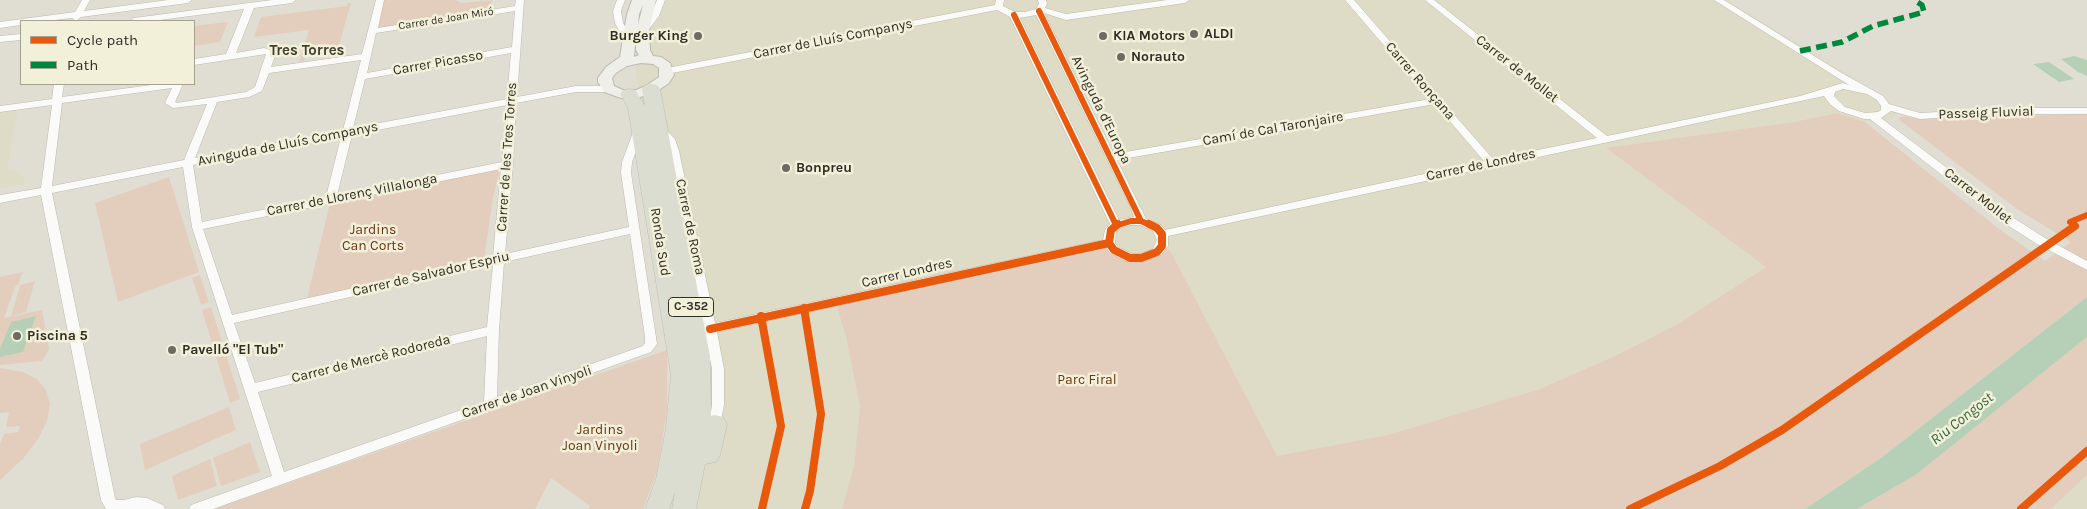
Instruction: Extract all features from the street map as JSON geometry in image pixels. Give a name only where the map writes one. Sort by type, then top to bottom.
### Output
[{"type":"highway","name":"Ronda Sud","points":[[629,94],[637,108],[650,112]]},
{"type":"highway","name":"Ronda Sud","points":[[650,112],[699,357],[700,432],[686,504]]},
{"type":"highway","name":"Ronda Sud","points":[[650,112],[654,203],[682,374],[678,428],[668,479],[657,509]]},
{"type":"highway","points":[[686,504],[705,468],[715,424]]},
{"type":"main road","points":[[623,63],[648,59],[661,63],[667,71],[650,112],[629,94],[621,94],[609,89],[605,82],[607,74],[623,63],[627,57],[638,0]]},
{"type":"main road","points":[[648,59],[643,50],[643,31],[650,0]]},
{"type":"street","points":[[76,18],[86,0]]},
{"type":"street","points":[[44,20],[76,18],[188,0]]},
{"type":"street","points":[[142,20],[292,0]]},
{"type":"street","points":[[331,199],[380,0]]},
{"type":"street","points":[[621,0],[617,12],[619,23],[629,42]]},
{"type":"street","points":[[643,31],[655,16],[661,0]]},
{"type":"street","points":[[1000,3],[1008,14],[1026,16],[1041,6],[1066,17],[1185,0]]},
{"type":"street","name":"Carrer Ronçana","points":[[1349,0],[1491,163]]},
{"type":"street","name":"Carrer de Mollet","points":[[1429,0],[1605,139]]},
{"type":"street","points":[[1718,0],[1837,74],[1880,98],[1886,106],[1886,111],[1874,117],[1855,115],[1842,109],[1829,96],[1839,82],[1837,74]]},
{"type":"street","name":"Carrer de Lluís Companys","points":[[667,71],[1000,3]]},
{"type":"street","name":"Carrer de Joan Miró","points":[[373,31],[520,4]]},
{"type":"street","name":"Carrer de les Tres Torres","points":[[490,405],[493,330],[520,4]]},
{"type":"street","points":[[230,56],[250,6]]},
{"type":"street","name":"Avinguda d'Europa","points":[[1041,6],[1052,37],[1141,221]]},
{"type":"street","points":[[1014,15],[1116,226]]},
{"type":"street","points":[[1052,37],[1053,29],[1066,17]]},
{"type":"street","points":[[0,25],[20,22]]},
{"type":"street","points":[[0,39],[20,36]]},
{"type":"street","name":"Carrer Picasso","points":[[361,77],[516,49]]},
{"type":"street","points":[[178,85],[170,102],[176,106],[249,94],[259,89],[271,53],[264,51],[195,62]]},
{"type":"street","points":[[265,71],[366,56]]},
{"type":"street","name":"Avinguda de Lluís Companys","points":[[576,89],[607,74]]},
{"type":"street","points":[[59,85],[46,191],[113,506],[147,504],[158,509]]},
{"type":"street","points":[[0,109],[171,85]]},
{"type":"street","name":"Carrer de Londres","points":[[1162,234],[1801,99],[1832,90],[1852,87],[1870,92]]},
{"type":"street","name":"Avinguda de Lluís Companys","points":[[0,200],[512,100],[576,89],[609,89]]},
{"type":"street","name":"Carrer de Londres","points":[[1801,99],[1833,102]]},
{"type":"street","points":[[214,100],[188,163],[197,227],[280,479]]},
{"type":"street","name":"Camí de Cal Taronjaire","points":[[1110,158],[1436,101]]},
{"type":"street","name":"Passeig Fluvial","points":[[1886,106],[1920,116],[2011,111],[2087,111]]},
{"type":"street","name":"Carrer de Joan Vinyoli","points":[[196,509],[642,351],[649,346],[652,337],[626,173],[628,162],[650,112]]},
{"type":"street","name":"Carrer de Roma","points":[[650,112],[671,141],[674,151],[718,369],[718,405],[715,424]]},
{"type":"street","name":"Carrer Mollet","points":[[1874,117],[2004,218],[2087,266]]},
{"type":"street","name":"Carrer de Llorenç Villalonga","points":[[197,227],[508,164]]},
{"type":"street","points":[[1132,221],[1141,221],[1157,228],[1162,234],[1162,246],[1157,252],[1141,258],[1121,255],[1114,250],[1109,243],[1108,237],[1111,230],[1116,226],[1132,221]]},
{"type":"street","name":"Carrer de Salvador Espriu","points":[[227,320],[635,229]]},
{"type":"street","name":"Carrer Londres","points":[[710,329],[1109,243]]},
{"type":"street","name":"Carrer de Mercè Rodoreda","points":[[250,389],[493,330]]},
{"type":"shaded area","points":[[646,0],[1728,0],[1887,99],[1898,111],[1897,115],[1893,118],[1881,123],[1851,119],[1837,113],[1794,122],[1607,149],[1766,267],[1678,324],[1615,356],[1540,389],[1388,435],[1276,456],[1171,252],[1157,252],[834,298],[846,337],[860,406],[854,466],[842,509],[670,509],[688,445],[650,143],[636,76],[637,38]]},
{"type":"shaded area","points":[[18,109],[7,170],[18,172],[24,176],[24,184],[0,189],[0,111]]},
{"type":"shaded area","points":[[2087,475],[2087,509],[2051,509]]},
{"type":"green space","points":[[380,0],[456,0],[461,3],[492,0],[490,12],[373,31]]},
{"type":"green space","points":[[348,3],[351,3],[336,56],[331,57],[334,47],[307,51],[304,61],[299,62],[309,30],[254,37],[261,17],[347,6]]},
{"type":"green space","points":[[228,22],[220,42],[195,46],[195,26]]},
{"type":"green space","name":"Parc Firal","points":[[1837,113],[1865,122],[1999,229],[2045,261],[2071,242],[2017,209],[1898,119],[1903,116],[1921,119],[2087,114],[2087,297],[1881,458],[1805,509],[842,509],[854,466],[860,406],[846,337],[834,297],[1109,243],[1130,258],[1162,246],[1171,252],[1277,456],[1388,435],[1540,389],[1615,356],[1678,324],[1766,267],[1606,148],[1794,122]]},
{"type":"green space","name":"Jardins Can Corts","points":[[489,167],[499,170],[499,174],[493,198],[484,260],[306,302],[331,199]]},
{"type":"green space","points":[[169,177],[199,272],[118,302],[95,203]]},
{"type":"green space","points":[[23,272],[18,285],[16,285],[4,318],[42,310],[49,350],[42,361],[0,365],[0,277]]},
{"type":"green space","points":[[200,275],[209,302],[201,305],[192,278]]},
{"type":"green space","points":[[35,281],[26,312],[11,316],[20,285]]},
{"type":"green space","points":[[211,307],[240,399],[230,403],[202,310]]},
{"type":"green space","points":[[2087,337],[2087,475],[2051,509],[1857,509],[1917,474]]},
{"type":"green space","name":"Jardins Joan Vinyoli","points":[[667,350],[667,411],[657,472],[643,509],[588,509],[590,506],[551,478],[535,509],[214,509]]},
{"type":"green space","points":[[0,368],[23,372],[37,379],[46,390],[50,404],[47,421],[38,439],[23,459],[0,480],[0,444],[4,434],[18,432],[20,426],[6,427],[9,412],[0,413]]},
{"type":"green space","points":[[229,407],[236,430],[145,470],[140,444]]},
{"type":"green space","points":[[250,442],[260,472],[221,486],[213,458]]},
{"type":"green space","points":[[210,459],[217,486],[178,500],[172,476]]},
{"type":"water","points":[[2074,56],[2087,60],[2087,76],[2078,72],[2061,59]]},
{"type":"water","points":[[2049,62],[2074,79],[2059,82],[2033,64]]},
{"type":"water","name":"Riu Congost","points":[[2087,297],[2087,337],[1917,474],[1857,509],[1805,509],[1881,458]]},
{"type":"water","name":"Piscina 5","points":[[36,316],[23,352],[0,357],[0,349],[11,322]]},
{"type":"marked path","points":[[1800,51],[1842,42],[1873,26],[1924,12],[1922,5],[1914,0]]},
{"type":"cycle path","points":[[1039,11],[1141,221]]},
{"type":"cycle path","points":[[1014,15],[1116,225]]},
{"type":"cycle path","points":[[1630,509],[1720,466],[1782,430],[2075,226],[2070,222],[2087,215]]},
{"type":"cycle path","points":[[1131,221],[1141,221],[1157,228],[1162,234],[1163,240],[1162,246],[1157,252],[1141,258],[1130,258],[1114,250],[1109,243],[1111,230],[1116,225],[1131,221]]},
{"type":"cycle path","points":[[710,329],[1109,243]]},
{"type":"cycle path","points":[[804,308],[821,414],[810,491],[805,509]]},
{"type":"cycle path","points":[[761,316],[781,426],[762,509]]},
{"type":"cycle path","points":[[2021,509],[2087,451]]},
{"type":"place","name":"ALDI","points":[[1194,34]]},
{"type":"place","name":"Burger King","points":[[698,36]]},
{"type":"place","name":"KIA Motors","points":[[1103,36]]},
{"type":"place","name":"Norauto","points":[[1121,57]]},
{"type":"place","name":"Bonpreu","points":[[786,168]]},
{"type":"place","name":"Piscina 5","points":[[17,336]]},
{"type":"place","name":"Pavelló \"El Tub\"","points":[[172,350]]},
{"type":"district","name":"Tres Torres","points":[[307,51]]}]
